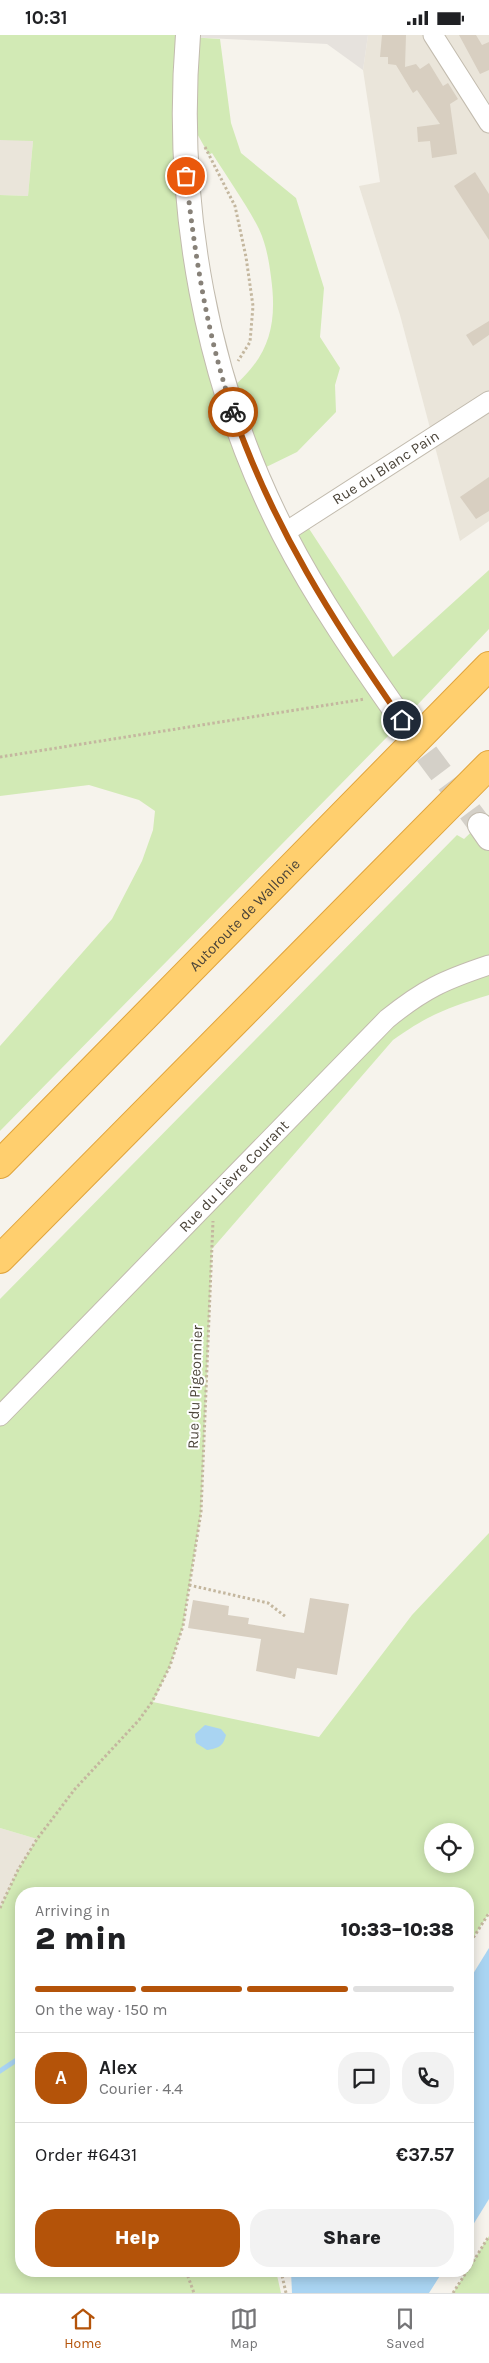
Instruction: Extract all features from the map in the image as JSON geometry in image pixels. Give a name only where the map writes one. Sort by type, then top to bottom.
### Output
[{"type":"highway","name":"Autoroute de Wallonie","points":[[0,1164],[489,666]]},
{"type":"highway","points":[[0,1259],[489,765]]},
{"type":"street","points":[[188,35],[184,110],[186,176],[199,275],[221,373],[241,436],[284,533],[326,607],[384,696],[402,720]]},
{"type":"street","points":[[433,35],[489,123]]},
{"type":"street","name":"Rue du Blanc Pain","points":[[284,533],[489,401]]},
{"type":"street","name":"Rue du Lièvre Courant","points":[[0,1416],[387,1019],[428,989],[448,979],[489,965]]},
{"type":"path","points":[[205,146],[234,206],[246,257],[253,306],[250,342],[239,360],[221,373]]},
{"type":"path","points":[[0,757],[384,696]]},
{"type":"path","name":"Rue du Pigeonnier","points":[[0,1909],[18,1870],[37,1839],[75,1789],[139,1720],[160,1689],[170,1666],[183,1626],[201,1512],[214,1197]]},
{"type":"path","points":[[189,1585],[268,1603],[286,1617]]},
{"type":"path","points":[[474,1937],[489,1913]]},
{"type":"path","points":[[474,2260],[489,2237]]},
{"type":"path","points":[[188,2277],[194,2293]]},
{"type":"path","points":[[282,2277],[286,2293]]},
{"type":"path","points":[[453,2293],[463,2277]]},
{"type":"shaded area","points":[[0,35],[40,63],[28,196],[0,195]]},
{"type":"shaded area","points":[[188,35],[368,35],[363,70],[327,44],[188,37]]},
{"type":"shaded area","points":[[368,35],[489,35],[489,521],[460,541],[400,315],[359,186],[380,182],[363,70]]},
{"type":"shaded area","points":[[0,1828],[37,1839],[18,1870],[0,1908]]},
{"type":"green space","points":[[0,35],[188,35],[188,37],[220,39],[231,123],[241,153],[296,198],[324,288],[320,337],[340,368],[335,385],[336,412],[297,452],[256,472],[284,533],[304,521],[393,657],[489,570],[489,629],[389,735],[0,1131],[0,1046],[112,919],[142,861],[153,830],[155,811],[139,800],[89,785],[0,796],[0,195],[28,196],[33,141],[0,140]],"holes":[[[185,112],[209,155],[212,153],[259,229],[268,259],[273,295],[271,327],[261,355],[241,380],[227,392]]]},
{"type":"green space","points":[[489,815],[489,995],[439,1013],[417,1024],[393,1040],[212,1249],[201,1512],[183,1626],[170,1666],[153,1702],[319,1737],[412,1615],[489,1533],[489,1913],[474,1937],[474,1887],[15,1887],[15,2277],[277,2277],[281,2293],[0,2293],[0,1908],[18,1870],[37,1839],[0,1828],[0,1299],[457,835],[464,839]]},
{"type":"green space","points":[[489,2236],[489,2293],[453,2293],[463,2277],[474,2277],[474,2260]]},
{"type":"water","points":[[205,1725],[221,1729],[226,1735],[220,1746],[207,1750],[196,1743],[195,1734]]},
{"type":"water","points":[[489,1948],[489,2199],[474,2223],[474,1972]]},
{"type":"water","points":[[291,2277],[439,2277],[429,2293],[292,2293]]},
{"type":"building","points":[[382,35],[406,35],[405,67],[416,64],[420,69],[429,63],[443,86],[448,83],[458,99],[450,104],[457,154],[432,158],[430,141],[418,142],[417,127],[440,124],[417,90],[413,93],[396,65],[388,64],[388,57],[380,57]]},
{"type":"building","points":[[459,35],[476,35],[482,45],[489,42],[489,70],[480,74]]},
{"type":"building","points":[[475,172],[489,194],[489,240],[454,186]]},
{"type":"building","points":[[489,321],[489,335],[473,346],[466,335]]},
{"type":"building","points":[[489,477],[489,511],[476,519],[460,497]]},
{"type":"building","points":[[310,1598],[349,1604],[337,1675],[297,1668],[295,1679],[256,1671],[261,1639],[188,1628],[193,1600],[229,1606],[228,1615],[249,1618],[248,1624],[304,1633]]},
{"type":"waterway","points":[[0,2071],[15,2061]]},
{"type":"tunnel","points":[[405,725],[480,825]]},
{"type":"way so far","points":[[186,176],[193,241],[199,275],[216,355],[233,412]]},
{"type":"route","points":[[233,412],[256,472],[298,561],[372,679],[402,720]]}]
